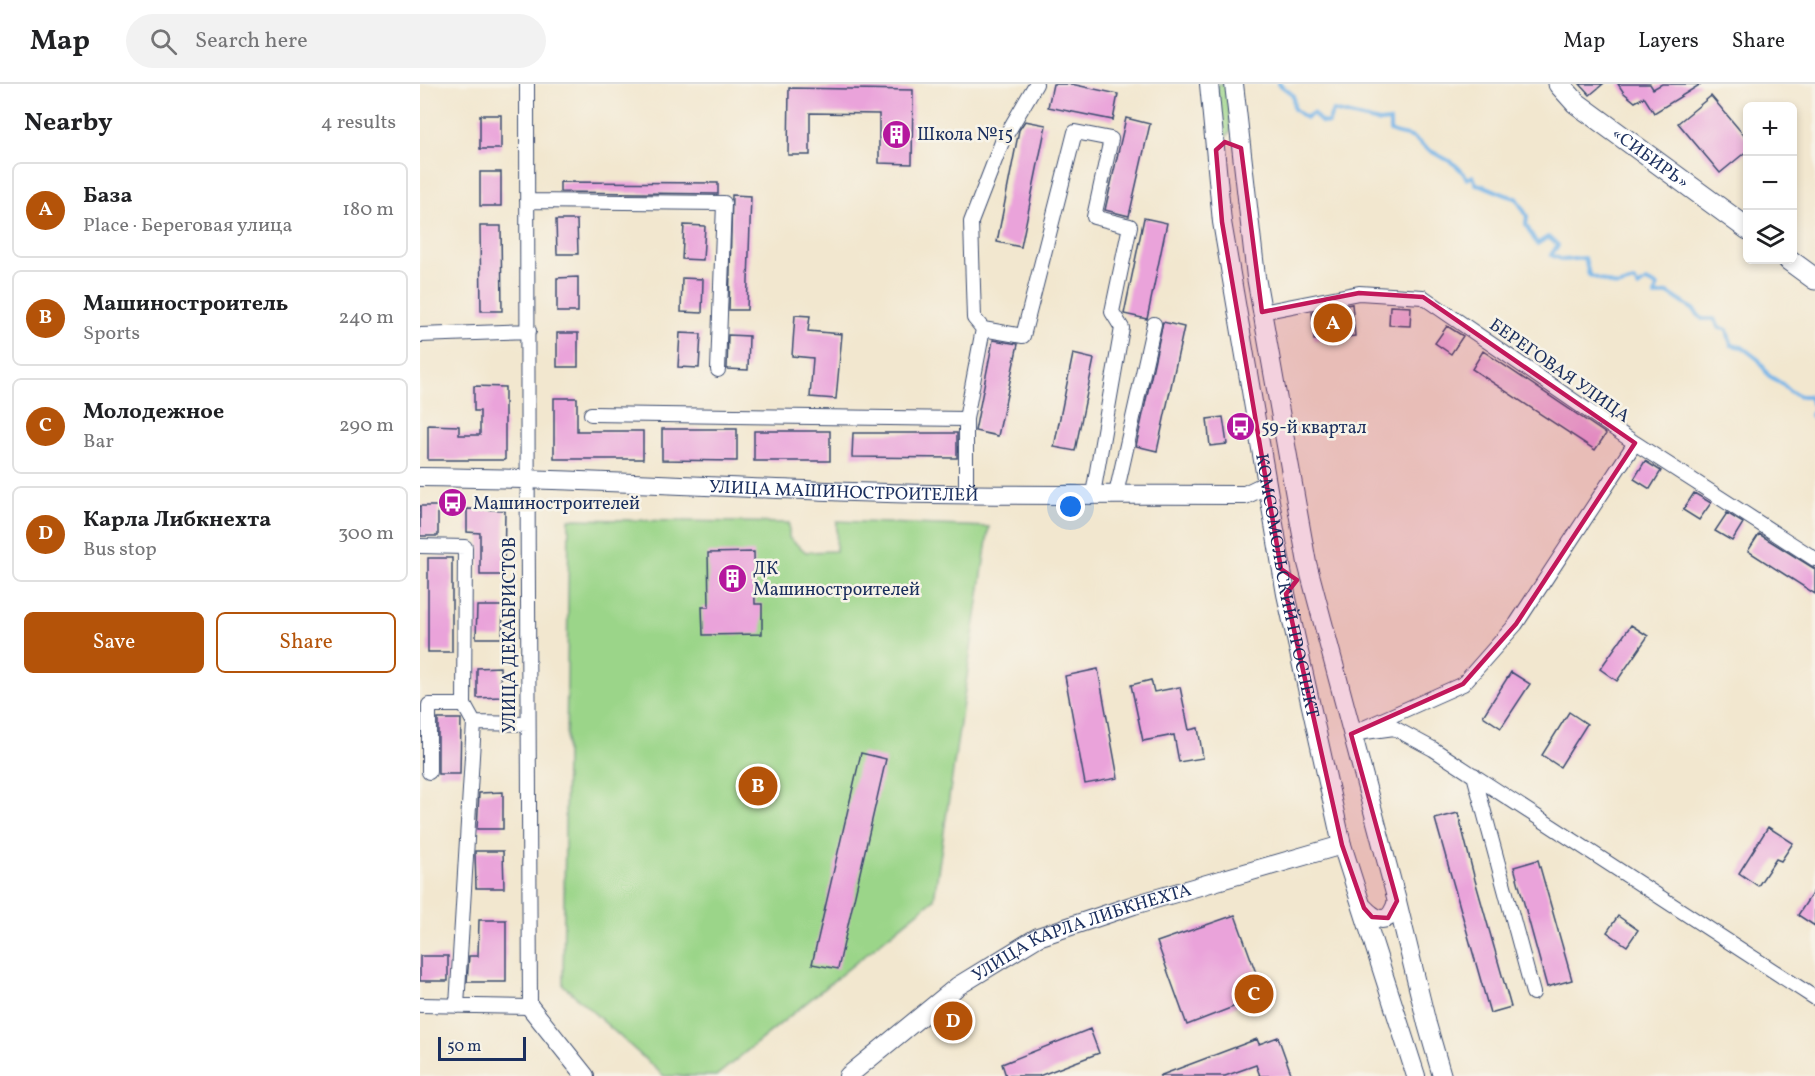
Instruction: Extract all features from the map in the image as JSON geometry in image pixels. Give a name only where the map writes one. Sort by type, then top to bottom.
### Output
[{"type":"main road","name":"КОМСОМОЛЬСКИЙ ПРОСПЕКТ","points":[[1209,84],[1222,222],[1286,594],[1342,845],[1416,1076]]},
{"type":"main road","name":"КОМСОМОЛЬСКИЙ ПРОСПЕКТ","points":[[1234,84],[1256,277],[1307,563],[1442,1076]]},
{"type":"main road","name":"«СИБИРЬ»","points":[[1559,84],[1575,103],[1743,225]]},
{"type":"main road","points":[[1216,150],[1218,145],[1225,142],[1231,142],[1241,148]]},
{"type":"main road","points":[[1794,264],[1815,279]]},
{"type":"main road","name":"УЛИЦА МАШИНОСТРОИТЕЛЕЙ","points":[[420,477],[527,478],[829,492],[966,494],[1245,495],[1266,485]]},
{"type":"main road","points":[[1281,569],[1288,574],[1300,575],[1304,572],[1307,563]]},
{"type":"main road","points":[[1286,594],[1292,586],[1300,582],[1314,590]]},
{"type":"main road","name":"УЛИЦА КАРЛА ЛИБКНЕХТА","points":[[848,1076],[958,986],[1038,937],[1134,905],[1342,845]]},
{"type":"main road","points":[[1364,908],[1372,917],[1380,920],[1388,918],[1394,911],[1397,901]]},
{"type":"main road","points":[[530,1006],[585,1076]]},
{"type":"street","name":"УЛИЦА ДЕКАБРИСТОВ","points":[[527,84],[530,1006]]},
{"type":"street","points":[[1036,84],[1002,142],[971,222],[974,318],[983,329],[1023,336],[1075,132],[1111,139],[1094,217],[1130,226],[1112,312],[1122,328],[1093,494]]},
{"type":"street","points":[[527,201],[724,203],[718,370]]},
{"type":"street","name":"БЕРЕГОВАЯ УЛИЦА","points":[[1262,312],[1359,293],[1423,297],[1635,443],[1815,559]]},
{"type":"street","points":[[1116,494],[1154,324]]},
{"type":"street","points":[[966,494],[966,419],[983,329]]},
{"type":"street","points":[[420,335],[528,330]]},
{"type":"street","points":[[591,414],[966,419]]},
{"type":"street","points":[[1351,734],[1463,684],[1516,624],[1635,443]]},
{"type":"street","points":[[420,546],[465,547],[464,705],[474,723],[457,1006]]},
{"type":"street","points":[[429,772],[429,705],[464,705]]},
{"type":"street","points":[[474,723],[528,724]]},
{"type":"street","points":[[1351,734],[1395,728],[1433,749],[1815,998]]},
{"type":"street","points":[[1474,776],[1533,993]]},
{"type":"street","points":[[420,1005],[530,1006]]},
{"type":"highlighted area","points":[[1225,142],[1241,148],[1262,312],[1359,293],[1423,297],[1635,443],[1516,624],[1463,684],[1351,734],[1397,901],[1388,918],[1372,917],[1364,908],[1342,845],[1286,594],[1297,580],[1281,569],[1222,222],[1216,150]]},
{"type":"green space","points":[[1217,84],[1227,84],[1231,131],[1227,136],[1221,134]]},
{"type":"green space","points":[[569,519],[789,523],[789,538],[806,552],[836,551],[837,521],[989,527],[934,899],[716,1076],[664,1076],[563,985]]},
{"type":"building","points":[[1053,84],[1071,84],[1118,94],[1113,120],[1048,107]]},
{"type":"building","points":[[1580,84],[1603,84],[1590,95]]},
{"type":"building","points":[[1618,84],[1650,84],[1653,89],[1662,84],[1701,84],[1654,113],[1644,97],[1635,102],[1624,93]]},
{"type":"building","name":"Школа №15","points":[[789,88],[913,90],[912,164],[879,163],[879,114],[810,113],[810,155],[788,155]]},
{"type":"building","points":[[1711,96],[1743,134],[1743,154],[1720,173],[1678,123]]},
{"type":"building","points":[[480,115],[501,115],[501,149],[480,149]]},
{"type":"building","points":[[1126,118],[1150,124],[1129,216],[1105,210]]},
{"type":"building","points":[[1025,121],[1046,125],[1021,247],[997,242],[1019,130]]},
{"type":"building","points":[[480,172],[501,172],[501,206],[480,206]]},
{"type":"building","points":[[560,182],[718,183],[718,194],[560,192]]},
{"type":"building","points":[[732,195],[751,196],[747,310],[729,310]]},
{"type":"building","points":[[1144,218],[1167,223],[1147,319],[1124,314]]},
{"type":"building","points":[[556,220],[577,220],[578,254],[557,254]]},
{"type":"building","points":[[684,225],[705,226],[703,260],[682,259]]},
{"type":"building","points":[[480,226],[501,226],[502,311],[481,311]]},
{"type":"building","points":[[578,277],[578,312],[557,312],[557,278]]},
{"type":"building","points":[[682,278],[703,279],[702,313],[681,312]]},
{"type":"building","points":[[1352,304],[1355,336],[1314,340],[1312,311]]},
{"type":"building","points":[[1390,306],[1411,307],[1410,326],[1389,325]]},
{"type":"building","points":[[795,315],[810,316],[808,331],[842,334],[836,399],[810,397],[813,358],[792,356]]},
{"type":"building","points":[[1163,322],[1184,327],[1157,451],[1136,446]]},
{"type":"building","points":[[1447,326],[1463,336],[1451,354],[1435,343]]},
{"type":"building","points":[[557,333],[578,333],[578,367],[557,367]]},
{"type":"building","points":[[680,333],[701,334],[699,368],[678,367]]},
{"type":"building","points":[[728,335],[749,336],[748,370],[727,369]]},
{"type":"building","points":[[993,340],[1018,344],[998,436],[975,431]]},
{"type":"building","points":[[1483,351],[1606,434],[1595,450],[1472,369]]},
{"type":"building","points":[[1073,354],[1094,359],[1075,451],[1054,447]]},
{"type":"building","points":[[474,386],[505,387],[505,460],[428,460],[428,425],[459,426],[459,435],[480,435],[480,411],[474,411]]},
{"type":"building","points":[[554,398],[577,398],[577,431],[643,431],[643,459],[554,459]]},
{"type":"building","points":[[1223,417],[1227,444],[1210,446],[1207,419]]},
{"type":"building","points":[[662,429],[737,429],[737,461],[662,460]]},
{"type":"building","points":[[754,431],[830,431],[830,461],[754,461]]},
{"type":"building","points":[[853,433],[957,433],[957,458],[852,457]]},
{"type":"building","points":[[1645,461],[1661,471],[1650,489],[1634,479]]},
{"type":"building","points":[[1694,493],[1711,503],[1699,520],[1683,510]]},
{"type":"building","points":[[420,506],[438,506],[438,536],[420,536]]},
{"type":"building","points":[[467,509],[505,510],[504,575],[480,575],[480,533],[467,532]]},
{"type":"building","points":[[1727,513],[1743,523],[1732,541],[1715,531]]},
{"type":"building","points":[[1759,534],[1815,569],[1815,594],[1748,551]]},
{"type":"building","name":"ДК Машиностроителей","points":[[754,552],[755,604],[762,604],[762,634],[703,635],[702,607],[709,607],[708,553]]},
{"type":"building","points":[[428,558],[452,558],[452,652],[428,652]]},
{"type":"building","points":[[477,606],[503,606],[502,638],[476,638]]},
{"type":"building","points":[[1631,625],[1648,636],[1617,681],[1600,669]]},
{"type":"building","points":[[500,667],[501,697],[477,698],[477,668]]},
{"type":"building","points":[[1098,669],[1118,778],[1085,784],[1065,676]]},
{"type":"building","points":[[1511,672],[1530,684],[1501,728],[1483,716]]},
{"type":"building","points":[[1151,680],[1154,692],[1180,687],[1189,730],[1198,728],[1203,758],[1179,762],[1174,735],[1143,741],[1131,685]]},
{"type":"building","points":[[1569,712],[1587,724],[1560,767],[1542,755]]},
{"type":"building","points":[[438,719],[461,719],[460,774],[438,774]]},
{"type":"building","points":[[861,753],[886,759],[838,969],[812,964]]},
{"type":"building","points":[[503,792],[503,829],[477,829],[479,793]]},
{"type":"building","points":[[1458,813],[1511,1007],[1490,1013],[1435,819]]},
{"type":"building","points":[[1768,827],[1793,843],[1781,861],[1776,859],[1758,886],[1739,873]]},
{"type":"building","points":[[475,851],[503,851],[504,888],[476,888]]},
{"type":"building","points":[[1538,860],[1572,980],[1547,987],[1514,867]]},
{"type":"building","points":[[1815,889],[1815,926],[1798,915]]},
{"type":"building","points":[[1235,915],[1264,995],[1187,1025],[1157,942]]},
{"type":"building","points":[[1618,916],[1638,930],[1627,946],[1607,932]]},
{"type":"building","points":[[479,920],[506,920],[506,982],[467,982],[469,956],[478,956]]},
{"type":"building","points":[[420,956],[448,956],[448,981],[420,981]]},
{"type":"building","points":[[1090,1029],[1099,1053],[1039,1076],[1006,1076],[1002,1064]]},
{"type":"building","points":[[1278,1037],[1292,1076],[1260,1076],[1256,1065],[1225,1076],[1159,1076],[1257,1039],[1259,1044]]},
{"type":"waterway","points":[[1279,84],[1293,95],[1294,109],[1306,118],[1313,113],[1321,122],[1328,123],[1333,111],[1379,122],[1390,121],[1390,131],[1415,139],[1427,149],[1455,165],[1467,179],[1473,176],[1476,184],[1516,198],[1527,216],[1526,225],[1537,244],[1548,237],[1558,245],[1551,255],[1563,260],[1585,258],[1589,275],[1617,286],[1634,281],[1638,287],[1646,281],[1657,286],[1655,296],[1668,293],[1694,310],[1702,319],[1714,319],[1719,327],[1727,330],[1731,345],[1742,347],[1759,360],[1768,375],[1791,392],[1800,396],[1808,396],[1815,408],[1811,415],[1815,419]]},
{"type":"place","name":"Школа №15","points":[[896,134]]},
{"type":"place","name":"База","points":[[1333,323]]},
{"type":"place","name":"59-й квартал","points":[[1240,427]]},
{"type":"place","name":"Машиностроителей","points":[[452,503]]},
{"type":"place","name":"ДК Машиностроителей","points":[[732,578]]},
{"type":"place","name":"Машиностроитель","points":[[758,786]]},
{"type":"place","name":"Молодежное","points":[[1254,994]]},
{"type":"place","name":"Карла Либкнехта","points":[[953,1021]]}]
